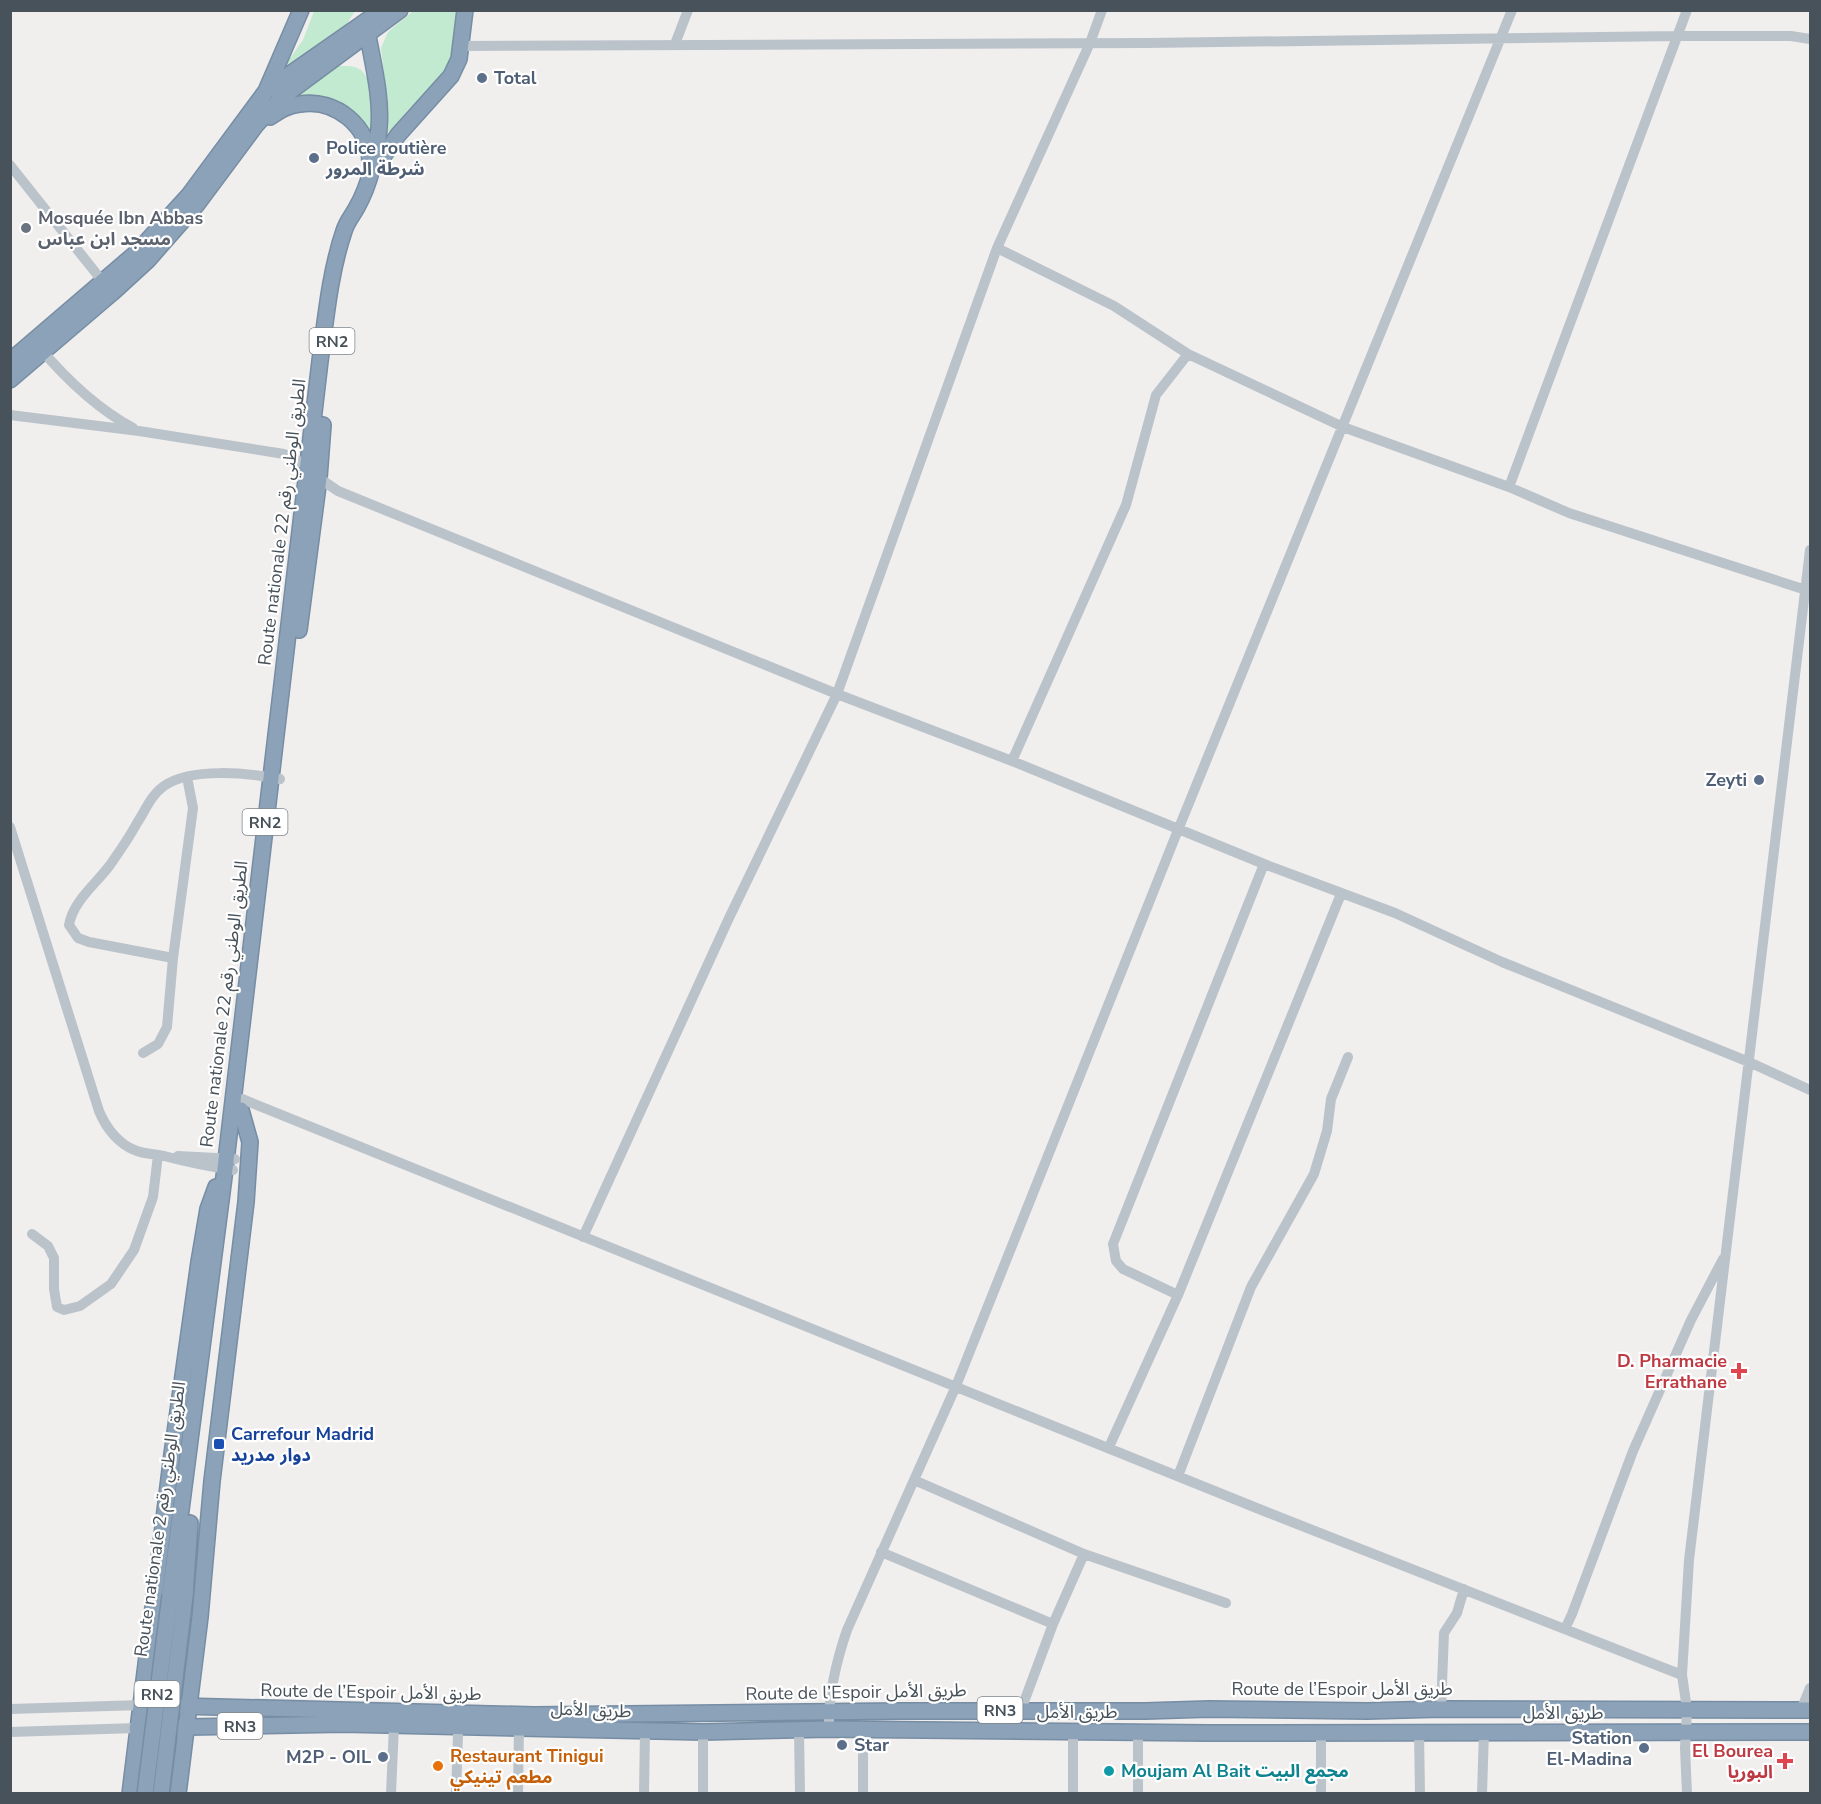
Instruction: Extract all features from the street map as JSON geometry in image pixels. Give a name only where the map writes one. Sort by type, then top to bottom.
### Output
[{"type":"highway","points":[[108,288],[136,253],[189,195],[266,92],[301,10]]},
{"type":"highway","points":[[266,92],[382,10]]},
{"type":"highway","points":[[10,380],[39,347],[108,288],[148,260],[198,202],[256,125],[281,98],[324,66],[366,23],[400,10]]},
{"type":"highway","name":"RN2","points":[[368,179],[398,135],[451,76],[462,46],[465,10]]},
{"type":"highway","name":"RN2","points":[[358,206],[377,147],[380,125],[366,23]]},
{"type":"highway","points":[[256,125],[290,106],[311,103],[332,107],[350,118],[363,134],[369,154],[368,179]]},
{"type":"highway","name":"Route nationale 22 الطريق الوطني رقم","points":[[228,1167],[241,1105],[309,466],[332,275],[348,220],[358,206]]},
{"type":"highway","name":"Route nationale 22 الطريق الوطني رقم","points":[[206,1357],[275,778],[319,478],[337,302],[358,206]]},
{"type":"highway","points":[[10,361],[39,347]]},
{"type":"highway","points":[[178,1794],[200,1617],[212,1481],[246,1202],[250,1142],[241,1105]]},
{"type":"highway","points":[[130,1794],[171,1455],[199,1262],[208,1209],[215,1187],[228,1167]]},
{"type":"highway","name":"Route nationale الطريق الوطني رقم 2","points":[[145,1794],[177,1595],[206,1357]]},
{"type":"highway","name":"Route nationale الطريق الوطني رقم 2","points":[[161,1794],[177,1595]]},
{"type":"highway","name":"Route de l’Espoir طريق الأمل","points":[[142,1705],[534,1715],[1209,1709],[1806,1710]]},
{"type":"highway","name":"Route de l’Espoir طريق الأمل","points":[[137,1728],[343,1724]]},
{"type":"highway","name":"طريق الأمل","points":[[343,1724],[703,1732],[829,1729],[1073,1732],[1810,1732]]},
{"type":"street","points":[[675,45],[688,10]]},
{"type":"street","points":[[583,1237],[729,918],[837,694],[997,248],[1090,43],[1102,10]]},
{"type":"street","points":[[829,1729],[828,1712],[837,1661],[847,1630],[956,1386],[1178,830],[1512,10]]},
{"type":"street","points":[[1509,487],[1687,10]]},
{"type":"street","points":[[462,46],[1090,43],[1677,36],[1791,36],[1810,39]]},
{"type":"street","points":[[10,165],[108,288]]},
{"type":"street","points":[[997,248],[1114,306],[1188,354],[1342,427],[1509,487],[1569,513],[1806,590]]},
{"type":"street","points":[[39,347],[82,392],[100,407],[139,431]]},
{"type":"street","points":[[1012,761],[1126,505],[1156,395],[1188,354]]},
{"type":"street","points":[[10,415],[139,431],[270,451],[294,458],[309,466],[319,478],[338,491],[837,694],[1012,761],[1178,830],[1395,914],[1502,962],[1749,1062],[1810,1090]]},
{"type":"street","points":[[1687,1794],[1687,1709],[1682,1675],[1689,1560],[1810,550]]},
{"type":"street","points":[[173,958],[78,938],[69,925],[73,911],[120,851],[153,798],[163,787],[199,774],[246,774],[275,778]]},
{"type":"street","points":[[143,1053],[158,1044],[167,1027],[173,958],[193,808],[187,777]]},
{"type":"street","points":[[10,827],[105,1124],[128,1147],[138,1151],[228,1167]]},
{"type":"street","points":[[1178,1295],[1123,1269],[1116,1261],[1113,1244],[1264,864]]},
{"type":"street","points":[[1109,1447],[1178,1295],[1341,894]]},
{"type":"street","points":[[1178,1476],[1251,1287],[1314,1174],[1327,1131],[1331,1098],[1348,1058]]},
{"type":"street","points":[[241,1105],[583,1237],[1682,1675]]},
{"type":"street","points":[[32,1234],[48,1246],[54,1258],[54,1289],[57,1307],[64,1310],[80,1306],[111,1284],[134,1250],[153,1197],[162,1156]]},
{"type":"street","points":[[1565,1629],[1634,1451],[1692,1320],[1726,1253]]},
{"type":"street","points":[[914,1480],[1084,1554],[1226,1603]]},
{"type":"street","points":[[881,1552],[1053,1624]]},
{"type":"street","points":[[1021,1710],[1053,1624],[1084,1554]]},
{"type":"street","points":[[1441,1709],[1444,1633],[1457,1613],[1464,1589]]},
{"type":"street","points":[[1806,1710],[1810,1688]]},
{"type":"street","name":"Route de l’Espoir طريق الأمل","points":[[10,1709],[142,1705]]},
{"type":"street","points":[[390,1794],[394,1725]]},
{"type":"street","points":[[456,1794],[459,1726]]},
{"type":"street","points":[[518,1794],[519,1727]]},
{"type":"street","name":"Route de l’Espoir طريق الأمل","points":[[10,1732],[137,1728]]},
{"type":"street","points":[[799,1730],[800,1794]]},
{"type":"street","points":[[863,1730],[863,1794]]},
{"type":"street","points":[[644,1794],[645,1731]]},
{"type":"street","points":[[1138,1731],[1138,1794]]},
{"type":"street","points":[[702,1794],[703,1732]]},
{"type":"street","points":[[1073,1732],[1073,1794]]},
{"type":"street","points":[[1320,1732],[1321,1794]]},
{"type":"street","points":[[1419,1732],[1420,1794]]},
{"type":"street","points":[[1482,1794],[1484,1732]]},
{"type":"green space","points":[[314,11],[355,11],[343,30],[279,74],[303,40]]},
{"type":"green space","points":[[413,11],[457,11],[454,48],[440,79],[407,111],[386,140],[388,106],[381,48],[388,32]]},
{"type":"green space","points":[[338,66],[356,67],[365,75],[372,100],[371,134],[355,113],[347,107],[295,97]]},
{"type":"place","name":"Total","points":[[482,78]]},
{"type":"place","name":"Police routière شرطة المرور","points":[[314,158]]},
{"type":"place","name":"Mosquée Ibn Abbas مسجد ابن عباس","points":[[26,228]]},
{"type":"place","name":"Zeyti","points":[[1759,780]]},
{"type":"place","name":"D. Pharmacie Errathane","points":[[1739,1371]]},
{"type":"place","name":"Carrefour Madrid دوار مدريد","points":[[219,1444]]},
{"type":"place","name":"Star","points":[[842,1745]]},
{"type":"place","name":"Station El-Madina","points":[[1644,1748]]},
{"type":"place","name":"M2P - OIL","points":[[383,1757]]},
{"type":"place","name":"El Bourea البوريا","points":[[1785,1761]]},
{"type":"place","name":"Restaurant Tinigui مطعم تينيكي","points":[[438,1766]]},
{"type":"place","name":"Moujam Al Bait مجمع البيت","points":[[1109,1771]]}]
